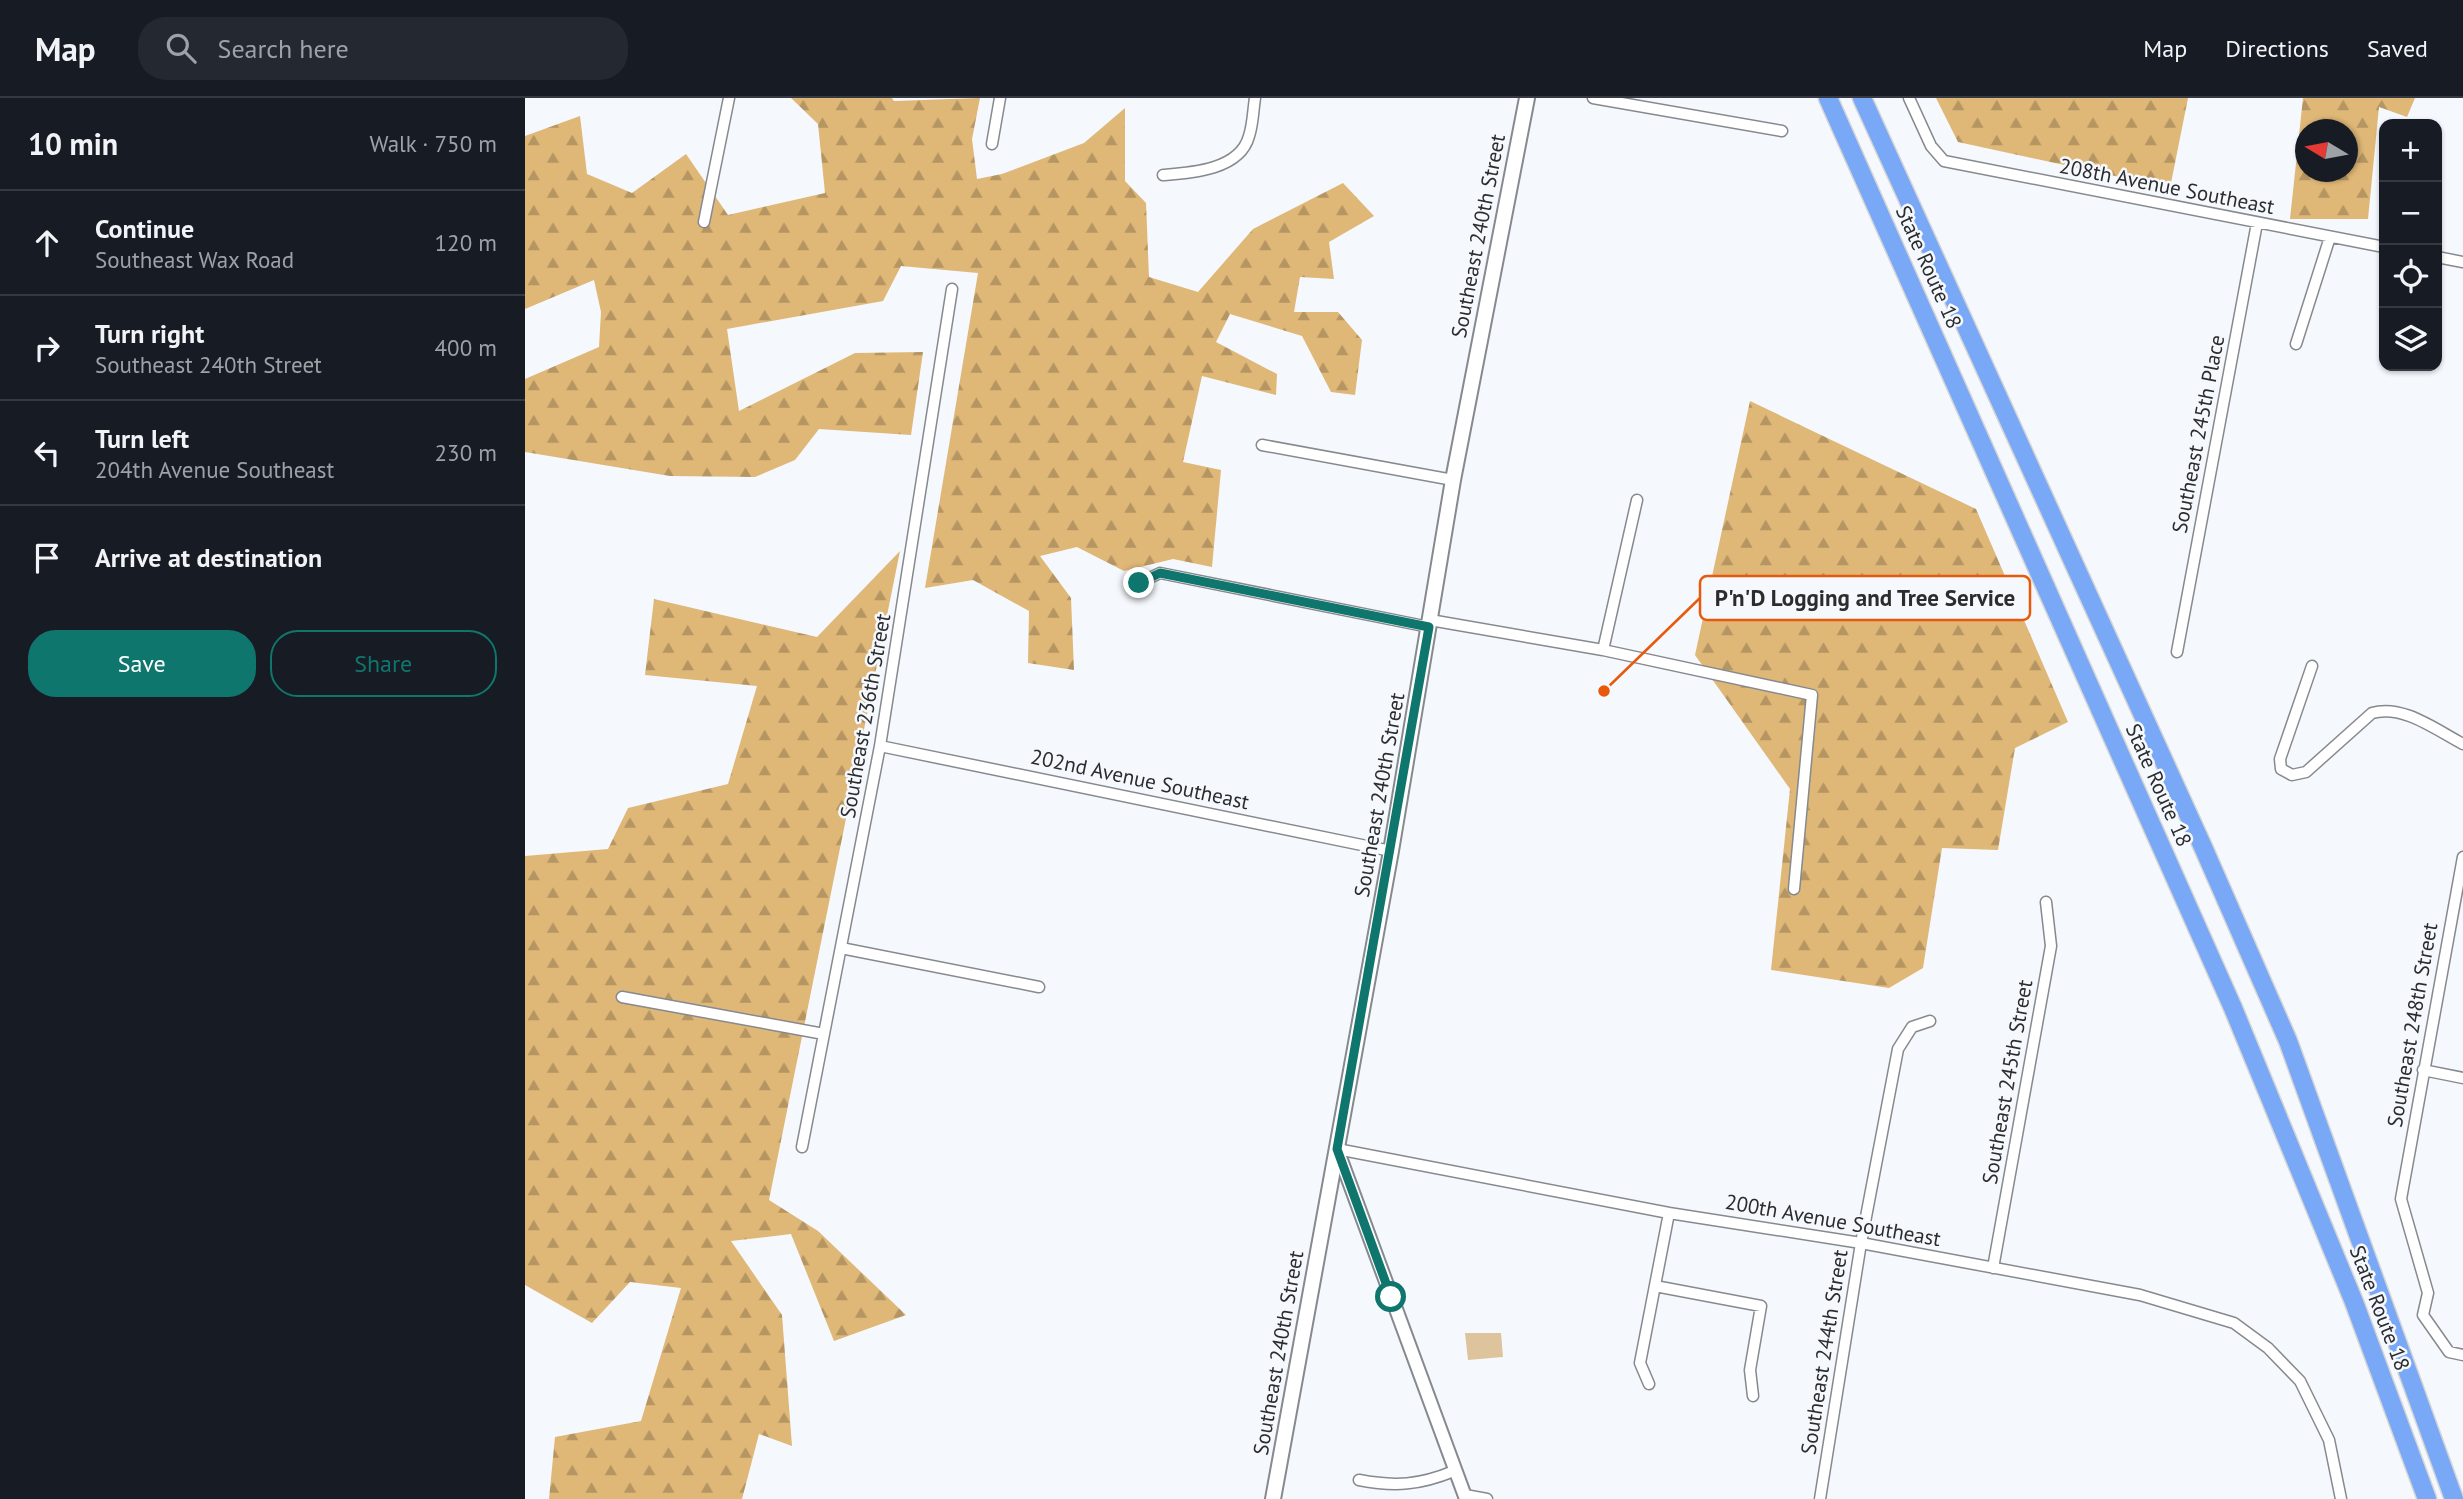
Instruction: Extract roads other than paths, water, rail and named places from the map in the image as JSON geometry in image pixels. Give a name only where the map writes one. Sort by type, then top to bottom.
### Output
[{"type":"highway","name":"State Route 18","points":[[1828,98],[2233,1008],[2354,1302],[2427,1499]]},
{"type":"highway","name":"State Route 18","points":[[1862,98],[2192,822],[2288,1041],[2454,1499]]},
{"type":"main road","name":"Southeast 240th Street","points":[[1273,1499],[1391,851],[1453,480],[1527,98]]},
{"type":"street","points":[[704,222],[729,98]]},
{"type":"street","points":[[992,144],[1000,98]]},
{"type":"street","points":[[1163,175],[1209,169],[1237,154],[1249,138],[1255,98]]},
{"type":"street","points":[[1593,98],[1782,131]]},
{"type":"street","name":"208th Avenue Southeast","points":[[1909,98],[1931,146],[1944,161],[2379,246]]},
{"type":"street","name":"Southeast 245th Place","points":[[2177,652],[2257,223]]},
{"type":"street","points":[[2296,344],[2330,237]]},
{"type":"street","points":[[2442,258],[2463,262]]},
{"type":"street","name":"Southeast 236th Street","points":[[802,1147],[880,746],[952,289]]},
{"type":"street","points":[[1262,445],[1453,480]]},
{"type":"street","points":[[1603,650],[1637,500]]},
{"type":"street","points":[[1139,583],[1160,573],[1429,623],[1603,650],[1812,695],[1794,889]]},
{"type":"street","points":[[2312,666],[2280,759],[2281,769],[2292,775],[2306,772],[2372,713],[2386,709],[2398,711],[2463,744]]},
{"type":"street","name":"202nd Avenue Southeast","points":[[880,746],[1391,851]]},
{"type":"street","name":"Southeast 248th Street","points":[[2463,858],[2400,1199],[2428,1293],[2423,1315],[2449,1352],[2463,1355]]},
{"type":"street","name":"Southeast 245th Street","points":[[1993,1268],[2051,946],[2046,902]]},
{"type":"street","points":[[841,948],[1039,987]]},
{"type":"street","points":[[622,997],[824,1034]]},
{"type":"street","name":"Southeast 244th Street","points":[[1820,1499],[1861,1243],[1898,1049],[1912,1027],[1930,1021]]},
{"type":"street","points":[[2423,1070],[2463,1078]]},
{"type":"street","points":[[1337,1149],[1454,1472],[1466,1497],[1487,1499]]},
{"type":"street","name":"200th Avenue Southeast","points":[[1337,1149],[1669,1213],[1861,1243],[2140,1296],[2234,1323],[2268,1348],[2300,1381],[2329,1440],[2341,1499]]},
{"type":"street","points":[[1649,1384],[1640,1363],[1669,1213]]},
{"type":"street","points":[[1655,1286],[1762,1306],[1750,1370],[1753,1396]]},
{"type":"street","points":[[1359,1480],[1387,1486],[1411,1485],[1454,1472]]},
{"type":"place","name":"P'n'D Logging and Tree Service","points":[[1604,691]]}]
